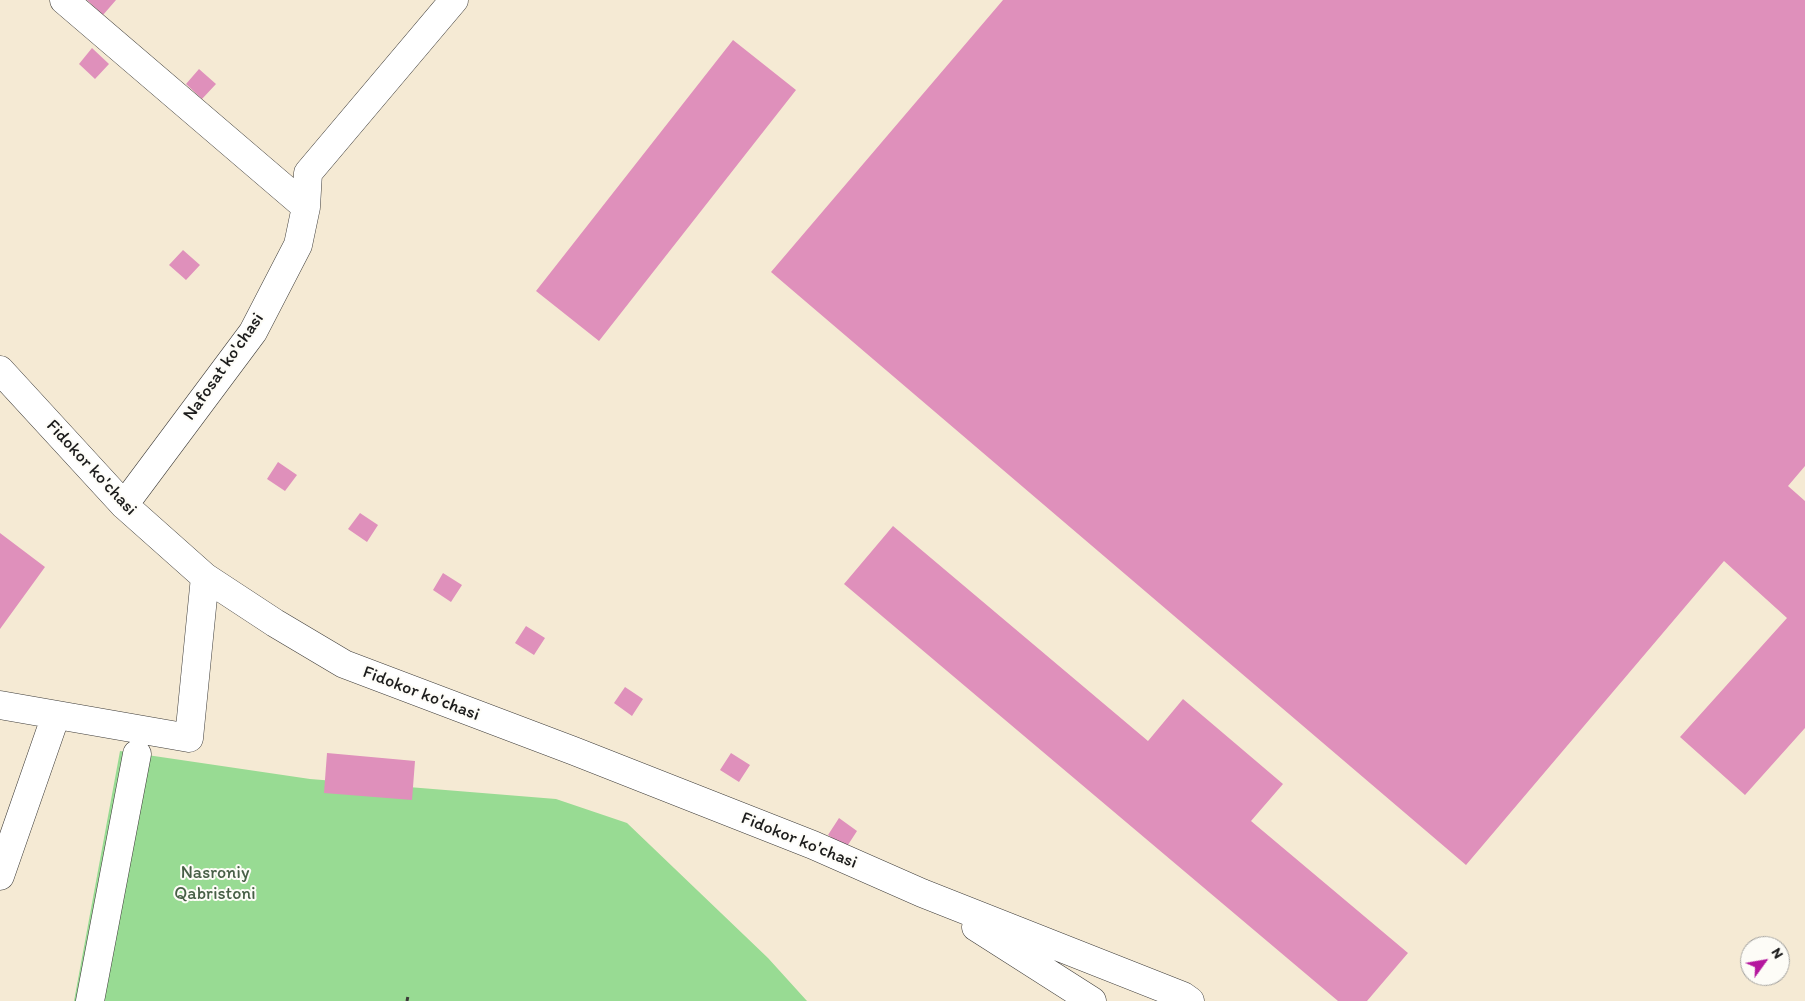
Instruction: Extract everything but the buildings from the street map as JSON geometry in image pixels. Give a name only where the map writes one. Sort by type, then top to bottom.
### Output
[{"type":"street","points":[[64,0],[306,207]]},
{"type":"street","name":"Nafosat ko'chasi","points":[[124,505],[253,332],[298,246],[306,207],[308,173],[454,0]]},
{"type":"street","name":"Fidokor ko'chasi","points":[[0,370],[124,505],[205,577],[275,623],[344,664],[813,845],[922,893],[1190,1001]]},
{"type":"street","points":[[0,705],[188,738],[205,577]]},
{"type":"street","points":[[0,876],[56,715]]},
{"type":"street","points":[[90,1001],[137,754]]},
{"type":"street","name":"Fidokor ko'chasi","points":[[922,893],[1092,1001]]},
{"type":"path","points":[[407,1001],[408,996]]},
{"type":"green space","name":"Nasroniy Qabristoni","points":[[120,751],[310,779],[556,799],[627,823],[768,958],[807,1001],[74,1001]]}]
